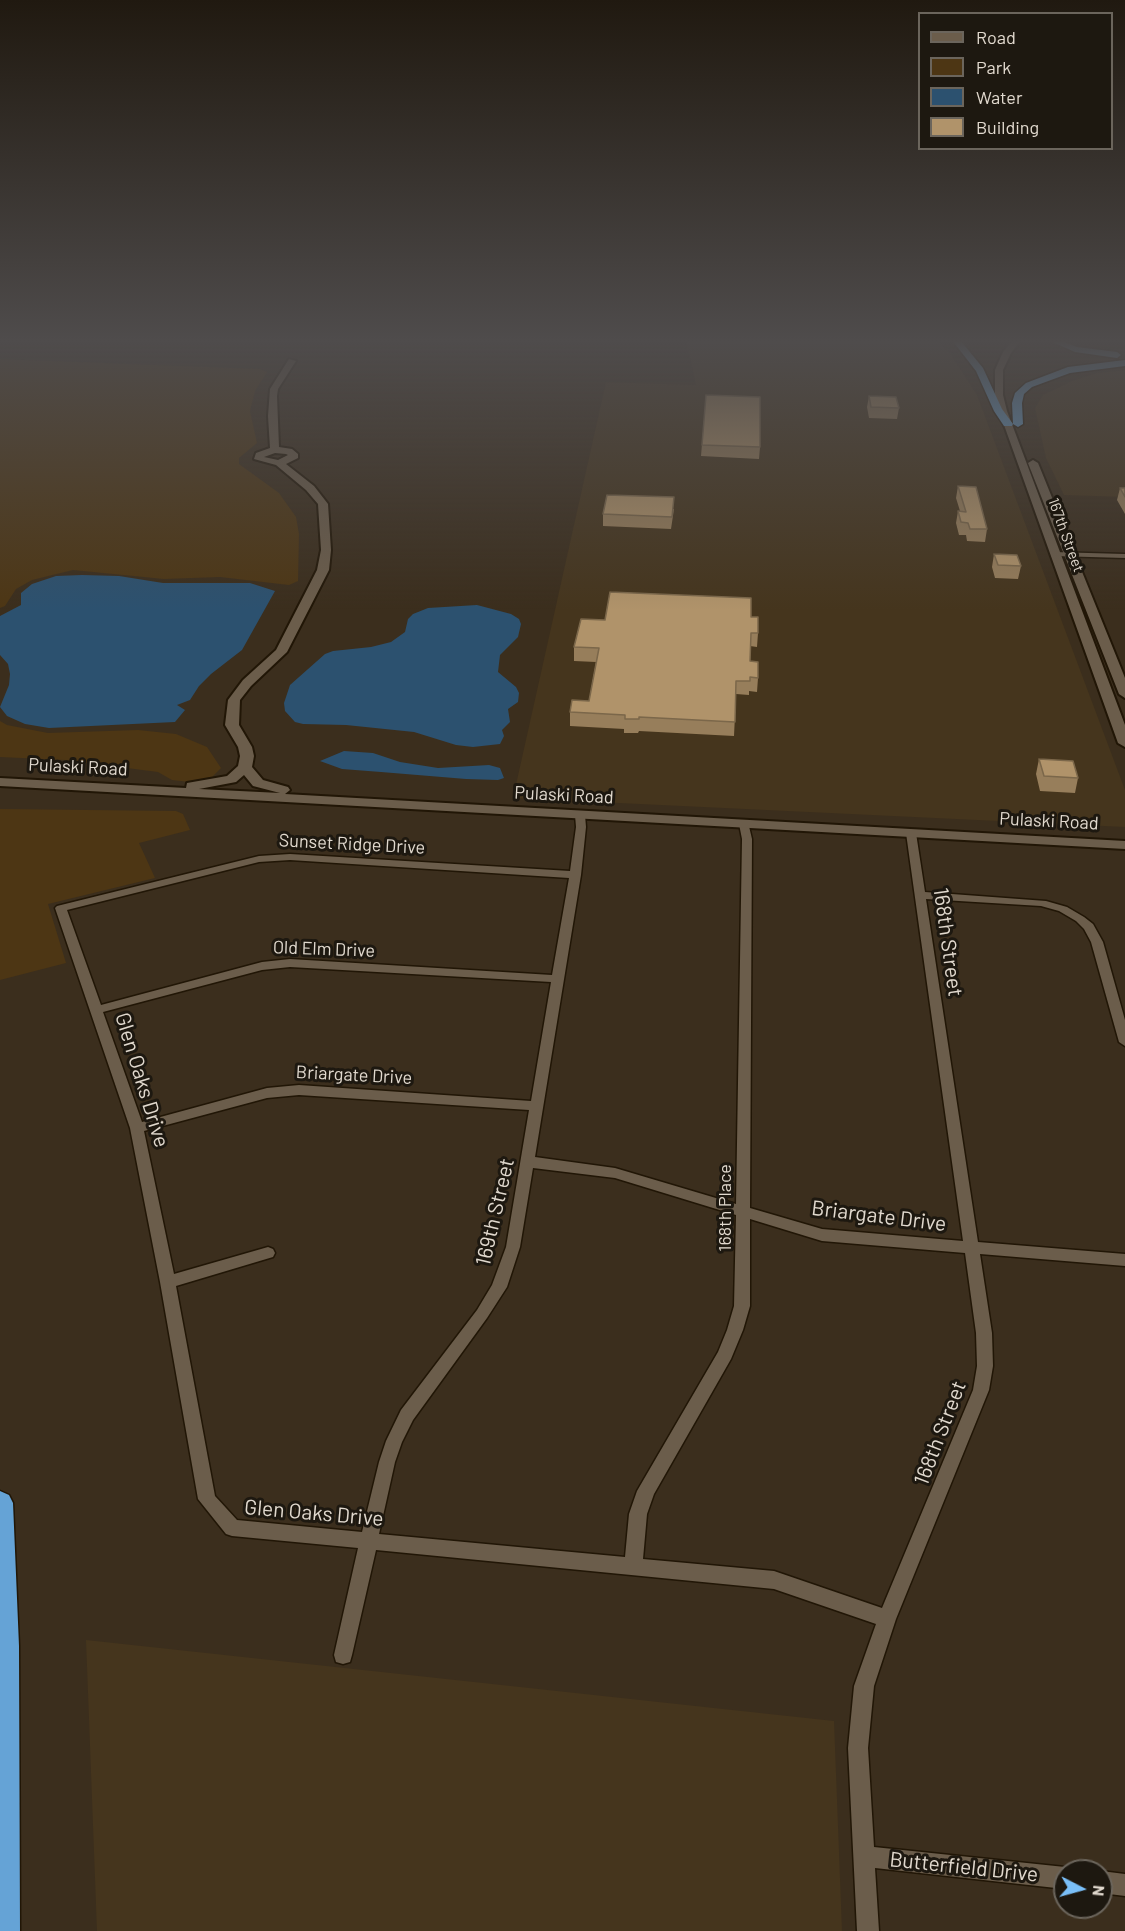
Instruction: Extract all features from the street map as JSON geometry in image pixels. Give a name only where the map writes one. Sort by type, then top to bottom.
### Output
[{"type":"highway","points":[[0,1503],[5,1646],[4,1931]]},
{"type":"main road","points":[[274,430],[275,450]]},
{"type":"main road","name":"167th Street","points":[[1015,430],[1055,554],[1125,743]]},
{"type":"main road","name":"167th Street","points":[[1016,430],[1071,554],[1125,694]]},
{"type":"main road","points":[[275,450],[289,451],[294,454],[289,460],[279,463],[267,463],[258,457],[262,453],[275,450]]},
{"type":"main road","points":[[163,791],[231,779],[245,767],[248,756],[232,725],[234,700],[247,683],[281,652],[318,584],[323,570],[326,550],[323,504],[310,488],[279,463]]},
{"type":"main road","points":[[245,767],[263,786],[330,801]]},
{"type":"main road","name":"Pulaski Road","points":[[0,782],[1125,845]]},
{"type":"street","points":[[1055,554],[1125,556]]},
{"type":"street","name":"169th Street","points":[[343,1655],[394,1441],[407,1415],[482,1314],[499,1287],[508,1266],[529,1162],[581,827],[580,815]]},
{"type":"street","name":"168th Place","points":[[633,1566],[638,1514],[646,1491],[725,1354],[735,1330],[743,1298],[747,839],[744,824]]},
{"type":"street","name":"168th Street","points":[[868,1931],[858,1748],[864,1686],[887,1619],[981,1390],[985,1366],[984,1333],[911,833]]},
{"type":"street","name":"Sunset Ridge Drive","points":[[61,908],[259,859],[290,857],[574,874]]},
{"type":"street","points":[[921,895],[1031,902],[1053,906],[1080,919],[1094,934],[1125,1042]]},
{"type":"street","name":"Glen Oaks Drive","points":[[61,908],[137,1128],[168,1282],[207,1499],[232,1528],[774,1580],[887,1619]]},
{"type":"street","name":"Old Elm Drive","points":[[96,1010],[262,966],[290,963],[557,979]]},
{"type":"street","name":"Briargate Drive","points":[[137,1128],[267,1093],[299,1090],[536,1106]]},
{"type":"street","name":"Briargate Drive","points":[[529,1162],[615,1173],[822,1235],[1125,1260]]},
{"type":"street","points":[[168,1282],[268,1253]]},
{"type":"street","name":"Butterfield Drive","points":[[864,1856],[1053,1877]]},
{"type":"shaded area","points":[[595,430],[990,430],[1125,790],[1125,827],[513,798]]},
{"type":"shaded area","points":[[1040,430],[1125,430],[1125,497],[1064,495],[1046,458]]},
{"type":"shaded area","points":[[86,1640],[834,1721],[842,1931],[97,1931]]},
{"type":"green space","points":[[0,430],[254,430],[257,443],[239,458],[239,464],[279,493],[296,517],[299,534],[298,581],[289,585],[220,577],[164,579],[73,570],[32,580],[16,589],[5,606],[0,608]]},
{"type":"green space","points":[[0,721],[7,725],[48,733],[138,730],[176,734],[207,747],[221,768],[212,777],[190,782],[172,780],[158,772],[65,760],[0,757]]},
{"type":"green space","points":[[0,809],[176,811],[183,814],[190,830],[139,843],[155,878],[48,904],[66,963],[0,980]]},
{"type":"water","points":[[56,576],[119,576],[163,583],[250,583],[275,591],[242,650],[211,674],[190,700],[177,705],[185,710],[175,722],[49,728],[25,724],[7,716],[0,707],[9,685],[10,674],[8,664],[0,655],[0,616],[21,605],[21,593],[32,584]]},
{"type":"water","points":[[477,605],[511,614],[519,619],[521,624],[518,637],[500,655],[498,672],[516,687],[519,693],[518,702],[508,709],[510,722],[502,730],[504,736],[500,744],[473,747],[456,745],[414,732],[346,725],[303,724],[295,722],[285,711],[284,703],[290,685],[325,654],[391,642],[405,632],[408,619],[413,614],[428,608]]},
{"type":"water","points":[[344,751],[373,753],[400,762],[438,768],[489,765],[500,768],[504,778],[498,780],[466,779],[342,769],[320,761]]},
{"type":"building","points":[[703,430],[760,430],[760,447],[702,445]]},
{"type":"building","points":[[958,486],[976,487],[987,529],[970,529],[968,523],[961,522],[958,511],[966,512]]},
{"type":"building","points":[[607,495],[674,497],[672,517],[603,514]]},
{"type":"building","points":[[994,554],[1017,555],[1021,566],[998,565]]},
{"type":"building","points":[[610,592],[751,598],[751,617],[758,617],[758,633],[751,633],[750,661],[758,662],[758,678],[750,677],[750,681],[736,681],[735,722],[639,717],[639,719],[625,719],[625,715],[570,712],[572,700],[589,701],[599,648],[574,647],[581,619],[605,620]]},
{"type":"building","points":[[1039,759],[1073,761],[1078,778],[1044,776]]}]
